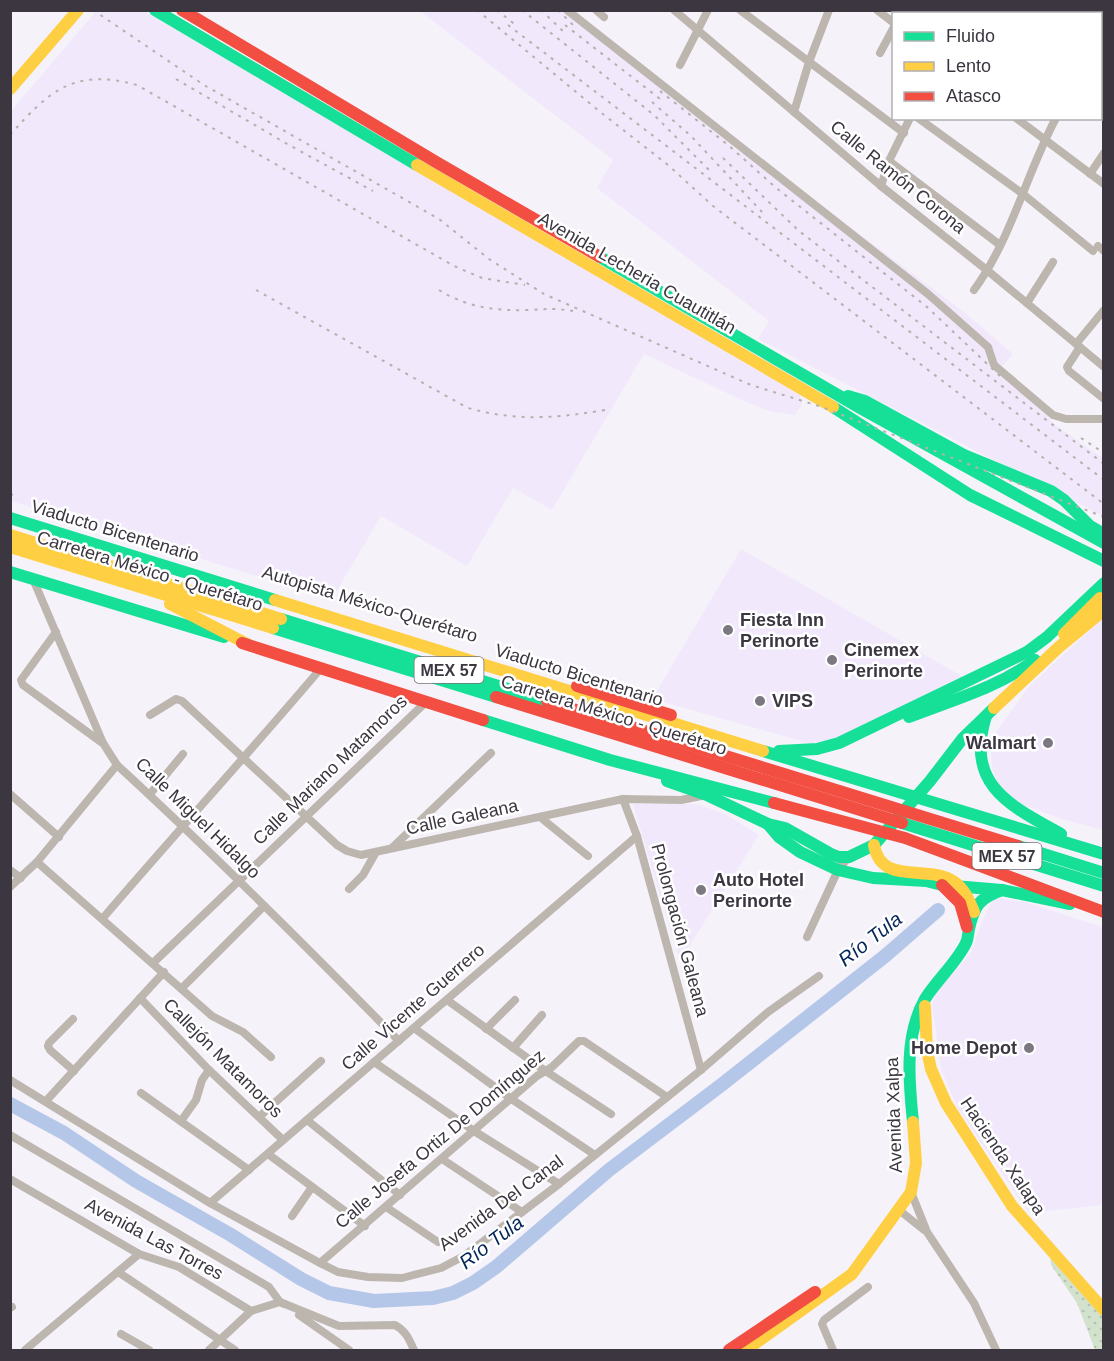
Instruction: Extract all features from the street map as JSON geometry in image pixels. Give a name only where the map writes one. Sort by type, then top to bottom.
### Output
[{"type":"main road","points":[[10,89],[78,10]]},
{"type":"main road","name":"Avenida Lecheria Cuautitlán","points":[[155,10],[942,455],[1104,543]]},
{"type":"main road","name":"Avenida Lecheria Cuautitlán","points":[[182,10],[433,168],[858,422],[970,495],[1104,561]]},
{"type":"main road","points":[[830,390],[865,401],[964,455],[1051,491],[1064,500],[1090,526],[1104,534]]},
{"type":"main road","name":"Autopista México-Querétaro","points":[[10,511],[371,627],[621,699],[779,750],[1061,834]]},
{"type":"main road","name":"Viaducto Bicentenario","points":[[10,518],[371,627],[750,748],[1104,854]]},
{"type":"main road","name":"Carretera México - Querétaro","points":[[10,535],[701,748],[1104,886]]},
{"type":"main road","name":"Carretera México - Querétaro","points":[[10,547],[886,812]]},
{"type":"main road","points":[[10,572],[322,667],[610,760],[707,795],[768,824],[785,828],[839,857],[849,857],[874,845],[930,781],[963,738],[1059,647],[1104,610]]},
{"type":"main road","points":[[779,750],[806,752],[824,749],[1027,652],[1047,637],[1104,583]]},
{"type":"main road","points":[[133,585],[251,645]]},
{"type":"main road","points":[[870,726],[903,719],[1002,680],[1026,668],[1051,647],[1104,594]]},
{"type":"main road","points":[[215,598],[371,627]]},
{"type":"main road","points":[[541,676],[701,748]]},
{"type":"main road","points":[[1002,680],[1001,687],[986,716],[980,739],[980,758],[986,778],[999,796],[1061,834],[1104,847]]},
{"type":"main road","points":[[610,760],[904,838],[1101,911]]},
{"type":"main road","name":"Carretera México - Querétaro","points":[[913,821],[1104,873]]},
{"type":"main road","points":[[768,824],[779,837],[800,852],[838,870],[873,878],[926,881],[942,885],[1002,890],[1101,911]]},
{"type":"main road","points":[[874,845],[880,862],[886,867],[897,871],[936,874],[960,886],[974,912]]},
{"type":"main road","points":[[942,885],[961,903],[968,931]]},
{"type":"main road","name":"Avenida Xalpa","points":[[738,1349],[852,1274],[910,1192],[916,1163],[910,1087],[910,1055],[915,1020],[925,999],[966,943],[974,912],[981,899],[1002,890]]},
{"type":"main road","name":"Hacienda Xalapa","points":[[925,999],[923,1028],[927,1060],[936,1086],[948,1108],[1023,1220],[1089,1289],[1104,1310]]},
{"type":"street","points":[[567,10],[928,294],[988,347],[994,365],[1053,415],[1066,419],[1104,419]]},
{"type":"street","points":[[596,10],[604,17]]},
{"type":"street","name":"Calle Ramón Corona","points":[[674,10],[880,186],[1104,367]]},
{"type":"street","points":[[680,65],[708,10]]},
{"type":"street","points":[[794,112],[808,62],[829,10]]},
{"type":"street","points":[[878,10],[892,23]]},
{"type":"street","points":[[741,11],[904,133]]},
{"type":"street","points":[[880,53],[892,29]]},
{"type":"street","points":[[880,186],[909,120]]},
{"type":"street","points":[[921,120],[1098,249]]},
{"type":"street","points":[[1019,120],[1104,184]]},
{"type":"street","points":[[974,290],[988,271],[1055,120]]},
{"type":"street","points":[[1090,174],[1104,153]]},
{"type":"street","points":[[890,161],[1000,245]]},
{"type":"street","points":[[1027,303],[1053,262]]},
{"type":"street","points":[[1104,310],[1066,367],[1104,399]]},
{"type":"street","name":"Calle Miguel Hidalgo","points":[[33,578],[103,743],[117,765],[240,879],[399,1041]]},
{"type":"street","points":[[56,632],[21,680],[23,685],[103,743]]},
{"type":"street","points":[[103,918],[183,825],[245,758],[322,667]]},
{"type":"street","name":"Calle Galeana","points":[[150,715],[170,700],[182,701],[337,845],[361,855],[623,799],[681,800],[707,795],[719,789]]},
{"type":"street","name":"Calle Mariano Matamoros","points":[[153,963],[427,701]]},
{"type":"street","points":[[391,849],[491,753]]},
{"type":"street","points":[[150,794],[183,754]]},
{"type":"street","points":[[10,886],[38,861],[117,765]]},
{"type":"street","points":[[10,794],[59,837]]},
{"type":"street","name":"Prolongación Galeana","points":[[623,799],[637,836],[701,1070]]},
{"type":"street","points":[[540,817],[588,856]]},
{"type":"street","name":"Calle Vicente Guerrero","points":[[210,1203],[637,836]]},
{"type":"street","points":[[349,889],[363,875],[376,852]]},
{"type":"street","points":[[807,937],[838,870],[849,857]]},
{"type":"street","points":[[38,861],[212,1016],[243,1032],[271,1057]]},
{"type":"street","points":[[10,870],[21,878]]},
{"type":"street","points":[[182,988],[264,906]]},
{"type":"street","points":[[46,1101],[164,972]]},
{"type":"street","name":"Avenida Del Canal","points":[[10,1080],[210,1203],[320,1263],[348,1274],[402,1278],[441,1268],[464,1256],[559,1184],[701,1070],[768,1012],[819,976]]},
{"type":"street","name":"Callejón Matamoros","points":[[140,998],[209,1070],[283,1140]]},
{"type":"street","points":[[447,1000],[544,1070],[611,1114]]},
{"type":"street","points":[[486,1029],[515,1000]]},
{"type":"street","points":[[513,1048],[542,1016]]},
{"type":"street","points":[[73,1019],[48,1046],[74,1071]]},
{"type":"street","points":[[414,1028],[510,1098],[595,1155]]},
{"type":"street","name":"Calle Josefa Ortiz De Domínguez","points":[[320,1263],[510,1098],[544,1070],[552,1067],[581,1040],[667,1097]]},
{"type":"street","points":[[259,1117],[321,1061]]},
{"type":"street","points":[[374,1062],[474,1131],[559,1184]]},
{"type":"street","points":[[180,1121],[196,1100],[202,1080],[209,1070]]},
{"type":"street","points":[[141,1093],[249,1170]]},
{"type":"street","points":[[308,1120],[400,1195]]},
{"type":"street","points":[[10,1135],[268,1287],[280,1302],[349,1350]]},
{"type":"street","points":[[268,1154],[364,1226]]},
{"type":"street","points":[[442,1159],[522,1212]]},
{"type":"street","name":"Avenida Las Torres","points":[[10,1179],[139,1254],[178,1267],[251,1311]]},
{"type":"street","points":[[292,1216],[312,1187]]},
{"type":"street","points":[[910,1192],[927,1232],[974,1303],[996,1350]]},
{"type":"street","points":[[386,1207],[438,1242]]},
{"type":"street","points":[[899,1210],[927,1232]]},
{"type":"street","points":[[28,1348],[139,1254]]},
{"type":"street","points":[[118,1272],[235,1350]]},
{"type":"street","points":[[833,1350],[822,1324],[824,1320],[868,1287]]},
{"type":"street","points":[[209,1350],[251,1311],[280,1302],[339,1326],[395,1325],[408,1336],[414,1350]]},
{"type":"street","points":[[121,1334],[149,1350]]},
{"type":"street","points":[[28,1348],[40,1350]]},
{"type":"shaded area","points":[[96,11],[144,11],[800,395],[802,404],[795,415],[769,411],[644,354],[552,510],[513,488],[467,566],[381,516],[332,599],[11,501],[11,111]]},
{"type":"shaded area","points":[[420,11],[565,11],[590,33],[963,311],[1013,354],[1002,367],[1031,395],[1054,424],[1103,458],[1103,516],[758,339],[769,321],[597,188],[613,160]]},
{"type":"shaded area","points":[[741,549],[967,679],[846,737],[812,744],[652,699]]},
{"type":"shaded area","name":"Walmart","points":[[1103,618],[1103,830],[1065,820],[1015,802],[998,783],[992,769],[991,752],[994,735],[1029,686]]},
{"type":"shaded area","points":[[633,804],[697,804],[725,814],[759,835],[680,961]]},
{"type":"shaded area","name":"Home Depot","points":[[994,898],[1025,902],[1103,927],[1103,1205],[1029,1213],[958,1109],[941,1070],[932,1003],[939,988],[970,954]]},
{"type":"green space","points":[[1050,1253],[1089,1296],[1103,1316],[1103,1350],[1095,1350],[1077,1303],[1051,1265]]},
{"type":"waterway","name":"Río Tula","points":[[10,1104],[64,1133],[136,1181],[231,1235],[301,1279],[329,1293],[374,1301],[433,1298],[453,1293],[496,1267],[609,1170],[885,956],[938,910]]},
{"type":"railway","points":[[93,10],[204,85],[439,219],[489,259],[544,294],[751,385],[819,406],[1104,517]]},
{"type":"railway","points":[[477,10],[668,165],[713,206],[1104,504]]},
{"type":"railway","points":[[497,10],[518,27]]},
{"type":"railway","points":[[522,10],[654,115],[713,174]]},
{"type":"railway","points":[[541,10],[567,35]]},
{"type":"railway","points":[[558,10],[576,28]]},
{"type":"railway","points":[[508,25],[1104,480]]},
{"type":"railway","points":[[565,25],[664,102]]},
{"type":"railway","points":[[176,79],[373,191]]},
{"type":"railway","points":[[10,135],[51,95],[80,81],[115,80],[137,85],[454,266],[482,278],[525,285]]},
{"type":"railway","points":[[660,91],[728,145],[775,187],[927,307],[1000,376]]},
{"type":"railway","points":[[652,102],[691,136],[762,212]]},
{"type":"railway","points":[[723,158],[799,231],[1104,464]]},
{"type":"railway","points":[[256,290],[468,408],[522,417],[574,415],[610,409]]},
{"type":"railway","points":[[439,290],[461,301],[483,307],[506,310],[562,309],[573,311]]},
{"type":"railway","points":[[1081,438],[1104,453]]},
{"type":"traffic: fast","points":[[155,10],[417,165]]},
{"type":"traffic: fast","points":[[600,257],[862,409],[1104,543]]},
{"type":"traffic: fast","points":[[848,396],[865,401],[964,455],[1051,491],[1064,500],[1090,526],[1102,533]]},
{"type":"traffic: fast","points":[[833,407],[970,495],[1104,561]]},
{"type":"traffic: fast","points":[[10,518],[275,600]]},
{"type":"traffic: fast","points":[[10,572],[224,637]]},
{"type":"traffic: fast","points":[[779,751],[817,749],[839,743],[1027,652],[1047,637],[1104,583]]},
{"type":"traffic: fast","points":[[281,619],[547,701]]},
{"type":"traffic: fast","points":[[273,628],[496,697]]},
{"type":"traffic: fast","points":[[909,717],[990,686],[1035,660]]},
{"type":"traffic: fast","points":[[667,781],[707,795],[768,824],[785,828],[831,854],[849,857],[874,845],[930,781],[963,738],[994,708]]},
{"type":"traffic: fast","points":[[986,716],[981,740],[982,759],[987,776],[996,790],[1009,802],[1061,834]]},
{"type":"traffic: fast","points":[[483,720],[610,760],[774,803]]},
{"type":"traffic: fast","points":[[763,751],[1104,854]]},
{"type":"traffic: fast","points":[[902,823],[1104,886]]},
{"type":"traffic: fast","points":[[768,824],[779,837],[800,852],[838,870],[873,878],[926,881],[942,885],[1002,890],[1070,904]]},
{"type":"traffic: fast","points":[[1018,846],[1104,873]]},
{"type":"traffic: fast","points":[[913,1122],[910,1059],[918,1013],[925,999],[962,950],[967,940],[973,914],[979,904],[988,896],[1002,890]]},
{"type":"traffic: slow","points":[[10,89],[78,10]]},
{"type":"traffic: slow","points":[[417,165],[833,407]]},
{"type":"traffic: slow","points":[[10,535],[281,619]]},
{"type":"traffic: slow","points":[[10,547],[273,628]]},
{"type":"traffic: slow","points":[[1064,634],[1100,598]]},
{"type":"traffic: slow","points":[[275,600],[763,751]]},
{"type":"traffic: slow","points":[[170,604],[251,646]]},
{"type":"traffic: slow","points":[[994,708],[1059,647],[1104,610]]},
{"type":"traffic: slow","points":[[874,845],[878,858],[886,866],[906,872],[942,876],[953,881],[963,891],[974,912]]},
{"type":"traffic: slow","points":[[925,1006],[927,1051],[931,1069],[946,1103],[1012,1206],[1104,1310]]},
{"type":"traffic: slow","points":[[746,1350],[852,1274],[911,1192],[916,1163],[913,1122]]},
{"type":"traffic: jam","points":[[182,10],[600,257]]},
{"type":"traffic: jam","points":[[242,643],[483,720]]},
{"type":"traffic: jam","points":[[577,686],[671,715]]},
{"type":"traffic: jam","points":[[496,697],[902,823]]},
{"type":"traffic: jam","points":[[547,701],[1018,846]]},
{"type":"traffic: jam","points":[[774,803],[905,838],[1104,912]]},
{"type":"traffic: jam","points":[[942,885],[960,903],[967,927]]},
{"type":"traffic: jam","points":[[729,1350],[815,1292]]},
{"type":"place","name":"Fiesta Inn Perinorte","points":[[728,630]]},
{"type":"place","name":"Cinemex Perinorte","points":[[832,660]]},
{"type":"place","name":"VIPS","points":[[760,701]]},
{"type":"place","name":"Walmart","points":[[1048,743]]},
{"type":"place","name":"Auto Hotel Perinorte","points":[[701,890]]},
{"type":"place","name":"Home Depot","points":[[1029,1048]]}]
